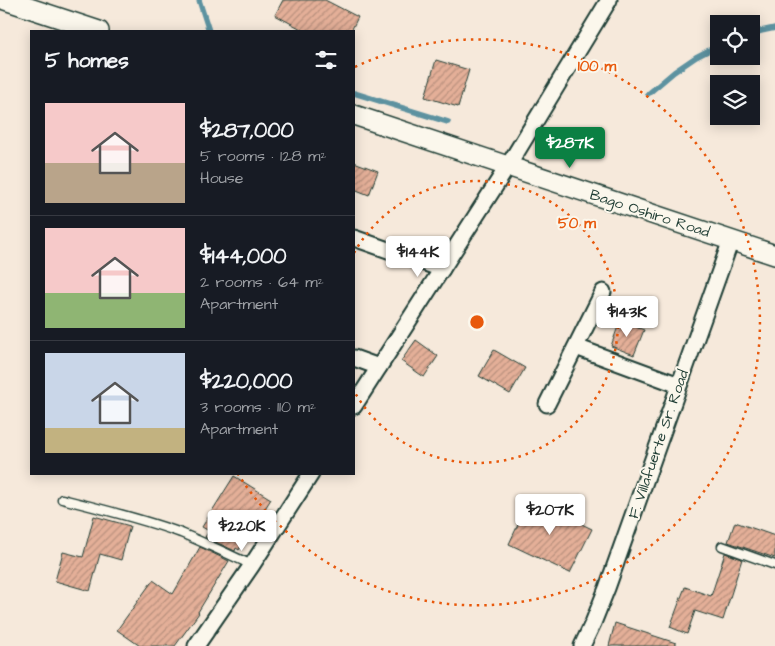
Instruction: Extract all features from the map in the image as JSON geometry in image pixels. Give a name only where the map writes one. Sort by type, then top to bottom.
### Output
[{"type":"street","points":[[5,0],[96,30]]},
{"type":"street","points":[[355,404],[508,166],[609,0]]},
{"type":"street","name":"Bago Oshiro Road","points":[[355,115],[775,255]]},
{"type":"street","points":[[355,238],[442,269]]},
{"type":"street","name":"F. Villafuerte Sr. Road","points":[[582,646],[607,588],[731,240]]},
{"type":"street","points":[[547,404],[603,292]]},
{"type":"street","points":[[576,347],[679,385]]},
{"type":"street","points":[[355,358],[379,367]]},
{"type":"street","points":[[196,646],[252,565],[309,475]]},
{"type":"lane","points":[[62,499],[181,533],[252,565]]},
{"type":"lane","points":[[722,546],[775,565]]},
{"type":"building","points":[[283,0],[325,0],[358,17],[352,30],[303,30],[275,15]]},
{"type":"building","points":[[436,60],[469,70],[458,107],[425,97]]},
{"type":"building","points":[[355,162],[378,171],[369,195],[355,189]]},
{"type":"building","points":[[620,321],[644,330],[634,355],[611,346]]},
{"type":"building","points":[[416,340],[438,356],[424,377],[401,361]]},
{"type":"building","points":[[494,350],[525,368],[510,394],[479,376]]},
{"type":"building","points":[[234,476],[271,499],[239,550],[236,548],[235,551],[205,537],[209,531],[202,527]]},
{"type":"building","points":[[530,499],[592,529],[570,573],[509,544]]},
{"type":"building","points":[[94,516],[130,526],[121,560],[100,554],[90,591],[55,581],[63,552],[83,557]]},
{"type":"building","points":[[735,522],[775,536],[775,558],[728,542]]},
{"type":"building","points":[[200,547],[229,561],[199,613],[175,646],[140,646],[117,630],[153,580],[173,594]]},
{"type":"building","points":[[725,553],[742,559],[723,620],[695,611],[687,634],[670,627],[685,587],[711,596]]},
{"type":"building","points":[[615,623],[676,643],[676,646],[609,646]]},
{"type":"waterway","points":[[199,0],[209,30]]},
{"type":"waterway","points":[[760,31],[775,28]]},
{"type":"waterway","points":[[648,94],[674,72],[710,50]]},
{"type":"waterway","points":[[355,93],[448,122]]}]
